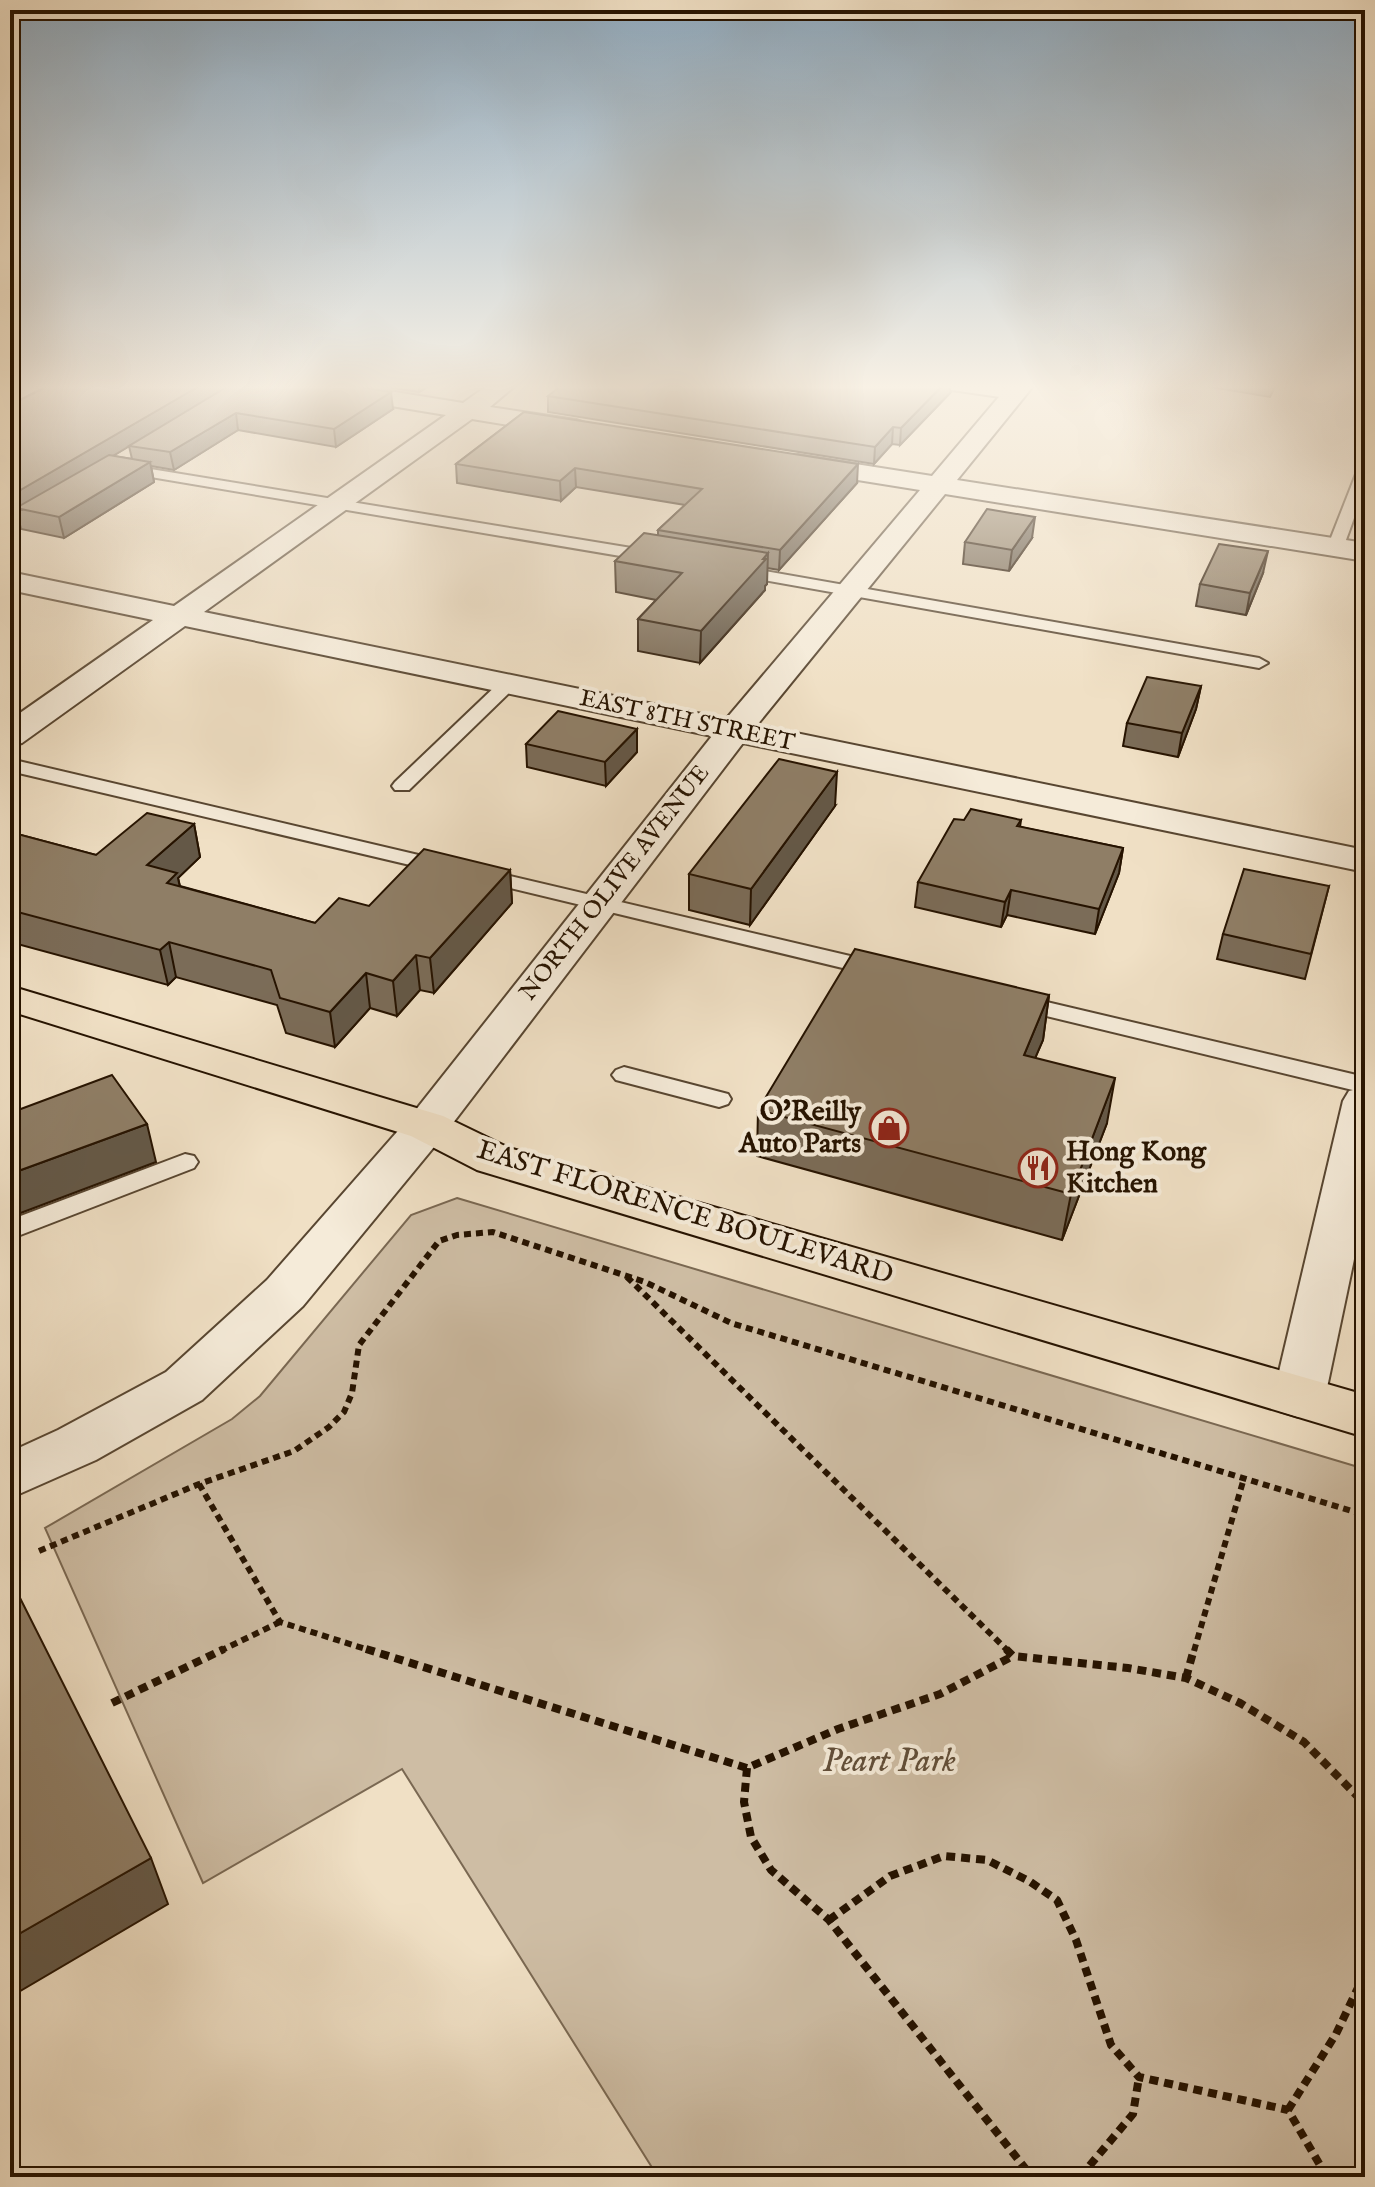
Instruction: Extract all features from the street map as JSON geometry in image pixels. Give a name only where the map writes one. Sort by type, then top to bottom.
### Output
[{"type":"main road","name":"EAST FLORENCE BOULEVARD","points":[[10,998],[427,1126],[510,1164],[1365,1416]]},
{"type":"street","points":[[10,736],[360,487]]},
{"type":"street","name":"NORTH OLIVE AVENUE","points":[[10,1476],[77,1445],[184,1386],[285,1293],[427,1126],[734,731],[936,487]]},
{"type":"street","points":[[951,487],[1365,552]]},
{"type":"street","name":"EAST 8TH STREET","points":[[10,581],[1365,861]]},
{"type":"street","points":[[1299,1397],[1365,1101]]},
{"type":"lane","points":[[237,487],[679,561]]},
{"type":"lane","points":[[1335,548],[1358,487]]},
{"type":"lane","points":[[10,527],[60,497]]},
{"type":"lane","points":[[726,569],[1259,663]]},
{"type":"lane","points":[[402,786],[508,684]]},
{"type":"lane","points":[[10,765],[902,975]]},
{"type":"lane","points":[[995,997],[1365,1085]]},
{"type":"lane","points":[[624,1075],[719,1099]]},
{"type":"lane","points":[[10,1230],[185,1162]]},
{"type":"path","points":[[39,1551],[199,1484],[294,1451],[337,1419],[352,1393],[359,1345],[439,1241],[476,1232],[493,1232],[623,1273],[695,1302],[731,1323],[1365,1515]]},
{"type":"path","points":[[623,1273],[1013,1656]]},
{"type":"path","points":[[1186,1678],[1244,1478]]},
{"type":"path","points":[[199,1484],[280,1622],[747,1768],[838,1729],[940,1694],[1013,1656],[1128,1668],[1186,1678],[1240,1703],[1304,1742],[1365,1804]]},
{"type":"path","points":[[112,1703],[280,1622]]},
{"type":"path","points":[[747,1768],[744,1802],[751,1837],[771,1870],[829,1920],[1032,2177]]},
{"type":"path","points":[[829,1920],[890,1876],[944,1856],[987,1860],[1029,1881],[1057,1900],[1076,1940],[1111,2045],[1139,2077],[1288,2110],[1327,2177]]},
{"type":"path","points":[[1288,2110],[1336,2034],[1365,1973]]},
{"type":"path","points":[[1080,2177],[1133,2114],[1139,2077]]},
{"type":"green space","name":"Peart Park","points":[[457,1198],[1365,1469],[1365,2177],[658,2177],[402,1769],[203,1883],[45,1528],[232,1419],[260,1396],[411,1215]]},
{"type":"building","points":[[10,487],[25,487],[10,496]]},
{"type":"building","points":[[53,487],[109,487],[59,517],[16,508]]},
{"type":"building","points":[[690,487],[837,487],[780,550],[658,530],[702,489]]},
{"type":"building","points":[[987,509],[1035,517],[1012,550],[965,542]]},
{"type":"building","points":[[644,533],[768,553],[701,631],[638,619],[682,573],[615,561]]},
{"type":"building","points":[[1219,544],[1268,551],[1250,593],[1200,584]]},
{"type":"building","points":[[1147,677],[1201,686],[1182,733],[1127,723]]},
{"type":"building","points":[[558,711],[637,729],[605,762],[526,744]]},
{"type":"building","points":[[779,759],[837,772],[751,889],[689,874]]},
{"type":"building","points":[[971,809],[1021,820],[1017,826],[1123,848],[1099,909],[1011,890],[1005,902],[918,882],[954,819],[964,820]]},
{"type":"building","points":[[147,813],[194,824],[147,865],[177,873],[167,883],[315,923],[339,898],[369,906],[424,849],[510,870],[430,958],[416,955],[393,981],[366,973],[330,1012],[280,998],[271,970],[169,942],[160,950],[10,910],[10,832],[96,855]]},
{"type":"building","points":[[1244,869],[1329,886],[1311,954],[1223,934]]},
{"type":"building","points":[[855,949],[1049,995],[1024,1055],[1115,1078],[1071,1194],[758,1110]]},
{"type":"building","points":[[112,1075],[147,1124],[10,1174],[10,1113]]},
{"type":"building","points":[[17,1592],[151,1858],[10,1939],[10,1595]]},
{"type":"place","name":"O'Reilly Auto Parts","points":[[889,1128]]},
{"type":"place","name":"Hong Kong Kitchen","points":[[1038,1168]]}]
